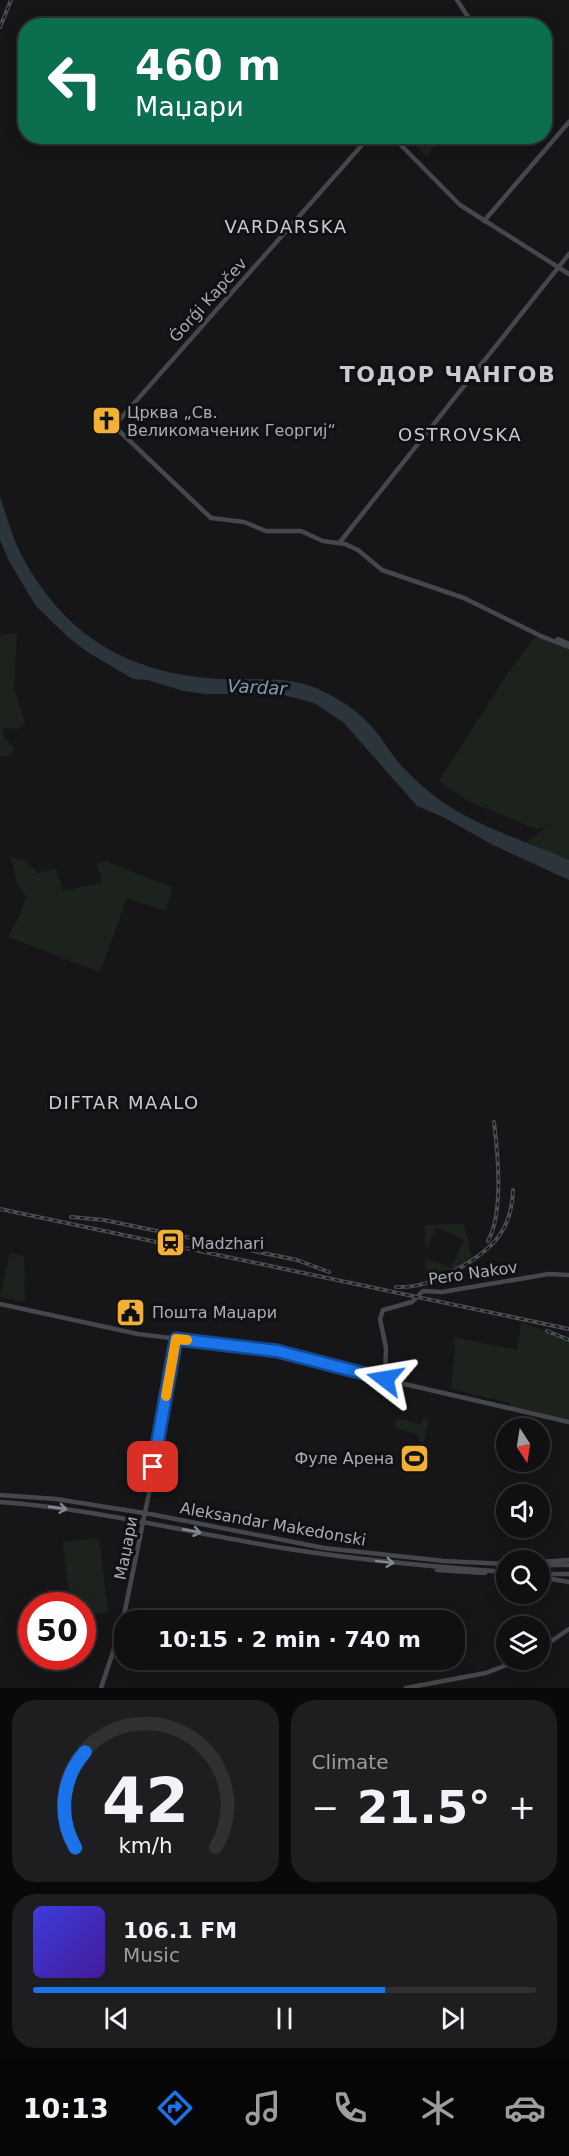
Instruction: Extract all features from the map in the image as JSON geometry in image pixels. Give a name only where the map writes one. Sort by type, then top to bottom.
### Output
[{"type":"street","points":[[457,0],[470,18]]},
{"type":"street","points":[[552,142],[569,122]]},
{"type":"street","name":"Ǵorǵi Kapčev","points":[[340,542],[323,540],[301,531],[266,531],[244,522],[211,518],[114,426],[363,144]]},
{"type":"street","points":[[400,144],[454,199],[484,221],[569,273]]},
{"type":"street","points":[[484,221],[550,144]]},
{"type":"street","points":[[569,254],[340,542],[358,550],[382,570],[464,598],[535,632],[569,645]]},
{"type":"street","name":"Pero Nakov","points":[[385,1379],[386,1348],[380,1319],[383,1310],[412,1302],[423,1291],[442,1292],[549,1274],[569,1275]]},
{"type":"street","points":[[0,1304],[166,1338],[277,1351],[569,1422]]},
{"type":"street","points":[[166,1338],[174,1349],[184,1340]]},
{"type":"street","name":"Маџари","points":[[101,1688],[122,1625],[148,1498],[176,1339]]},
{"type":"street","name":"Aleksandar Makedonski","points":[[0,1495],[68,1501],[150,1514],[324,1548],[413,1558],[496,1562]]},
{"type":"street","name":"Aleksandar Makedonski","points":[[0,1502],[109,1515],[255,1543],[443,1571],[496,1573]]},
{"type":"street","points":[[550,1562],[569,1560]]},
{"type":"street","points":[[550,1564],[569,1565]]},
{"type":"street","points":[[550,1575],[569,1574]]},
{"type":"street","points":[[550,1578],[569,1582]]},
{"type":"street","points":[[550,1642],[569,1629]]},
{"type":"street","points":[[406,1688],[496,1669]]},
{"type":"shaded area","points":[[414,144],[437,144],[427,156]]},
{"type":"shaded area","points":[[17,632],[14,689],[25,723],[19,729],[3,728],[4,737],[15,749],[7,757],[0,756],[0,636]]},
{"type":"shaded area","points":[[538,636],[569,648],[569,860],[526,842],[549,825],[537,829],[468,801],[439,781],[506,676],[533,639]]},
{"type":"shaded area","points":[[11,857],[25,861],[39,873],[56,868],[63,891],[102,883],[97,864],[107,861],[173,887],[165,911],[127,898],[100,972],[8,937],[21,913],[26,897],[17,883]]},
{"type":"shaded area","points":[[464,1224],[473,1265],[427,1284],[425,1258],[451,1268],[464,1240],[436,1227],[428,1247],[425,1246],[425,1225]]},
{"type":"shaded area","points":[[10,1253],[24,1256],[25,1302],[0,1297]]},
{"type":"shaded area","points":[[521,1322],[569,1340],[569,1422],[510,1408],[510,1403],[451,1389],[455,1349],[453,1337],[517,1350]]},
{"type":"shaded area","points":[[396,1418],[421,1424],[423,1418],[429,1420],[424,1442],[418,1441],[419,1435],[394,1428]]},
{"type":"shaded area","points":[[196,1509],[246,1513],[242,1526],[194,1516]]},
{"type":"shaded area","points":[[99,1538],[108,1613],[96,1614],[96,1592],[69,1592],[63,1542]]},
{"type":"water","name":"Vardar","points":[[0,497],[18,549],[39,584],[58,609],[103,646],[157,669],[187,676],[292,681],[319,689],[343,702],[360,715],[374,729],[404,769],[443,802],[477,822],[569,860],[569,880],[417,806],[344,723],[314,703],[280,694],[205,694],[184,691],[147,680],[133,679],[86,651],[36,606],[9,561],[0,540]]},
{"type":"railway","points":[[0,27],[11,0]]},
{"type":"railway","points":[[488,1241],[493,1229],[498,1199],[494,1122]]},
{"type":"railway","points":[[396,1287],[419,1285],[440,1278],[467,1264],[488,1248],[503,1230],[512,1205],[513,1190]]},
{"type":"railway","points":[[0,1209],[569,1329]]},
{"type":"railway","points":[[71,1217],[104,1220],[297,1260],[329,1272]]},
{"type":"railway","points":[[547,1331],[569,1340]]},
{"type":"slow traffic","points":[[166,1396],[176,1339],[187,1340]]},
{"type":"place","name":"Црква „Св. Великомаченик Георгиј“","points":[[106,421]]},
{"type":"place","name":"Madzhari","points":[[170,1243]]},
{"type":"place","name":"Пошта Маџари","points":[[131,1312]]},
{"type":"place","name":"Фуле Арена","points":[[415,1458]]},
{"type":"district","name":"VARDARSKA","points":[[286,226]]},
{"type":"district","name":"ТОДОР ЧАНГОВ","points":[[448,374]]},
{"type":"district","name":"OSTROVSKA","points":[[460,434]]},
{"type":"district","name":"DIFTAR MAALO","points":[[124,1102]]},
{"type":"route","points":[[153,1467],[176,1339],[277,1351],[385,1379]]}]
